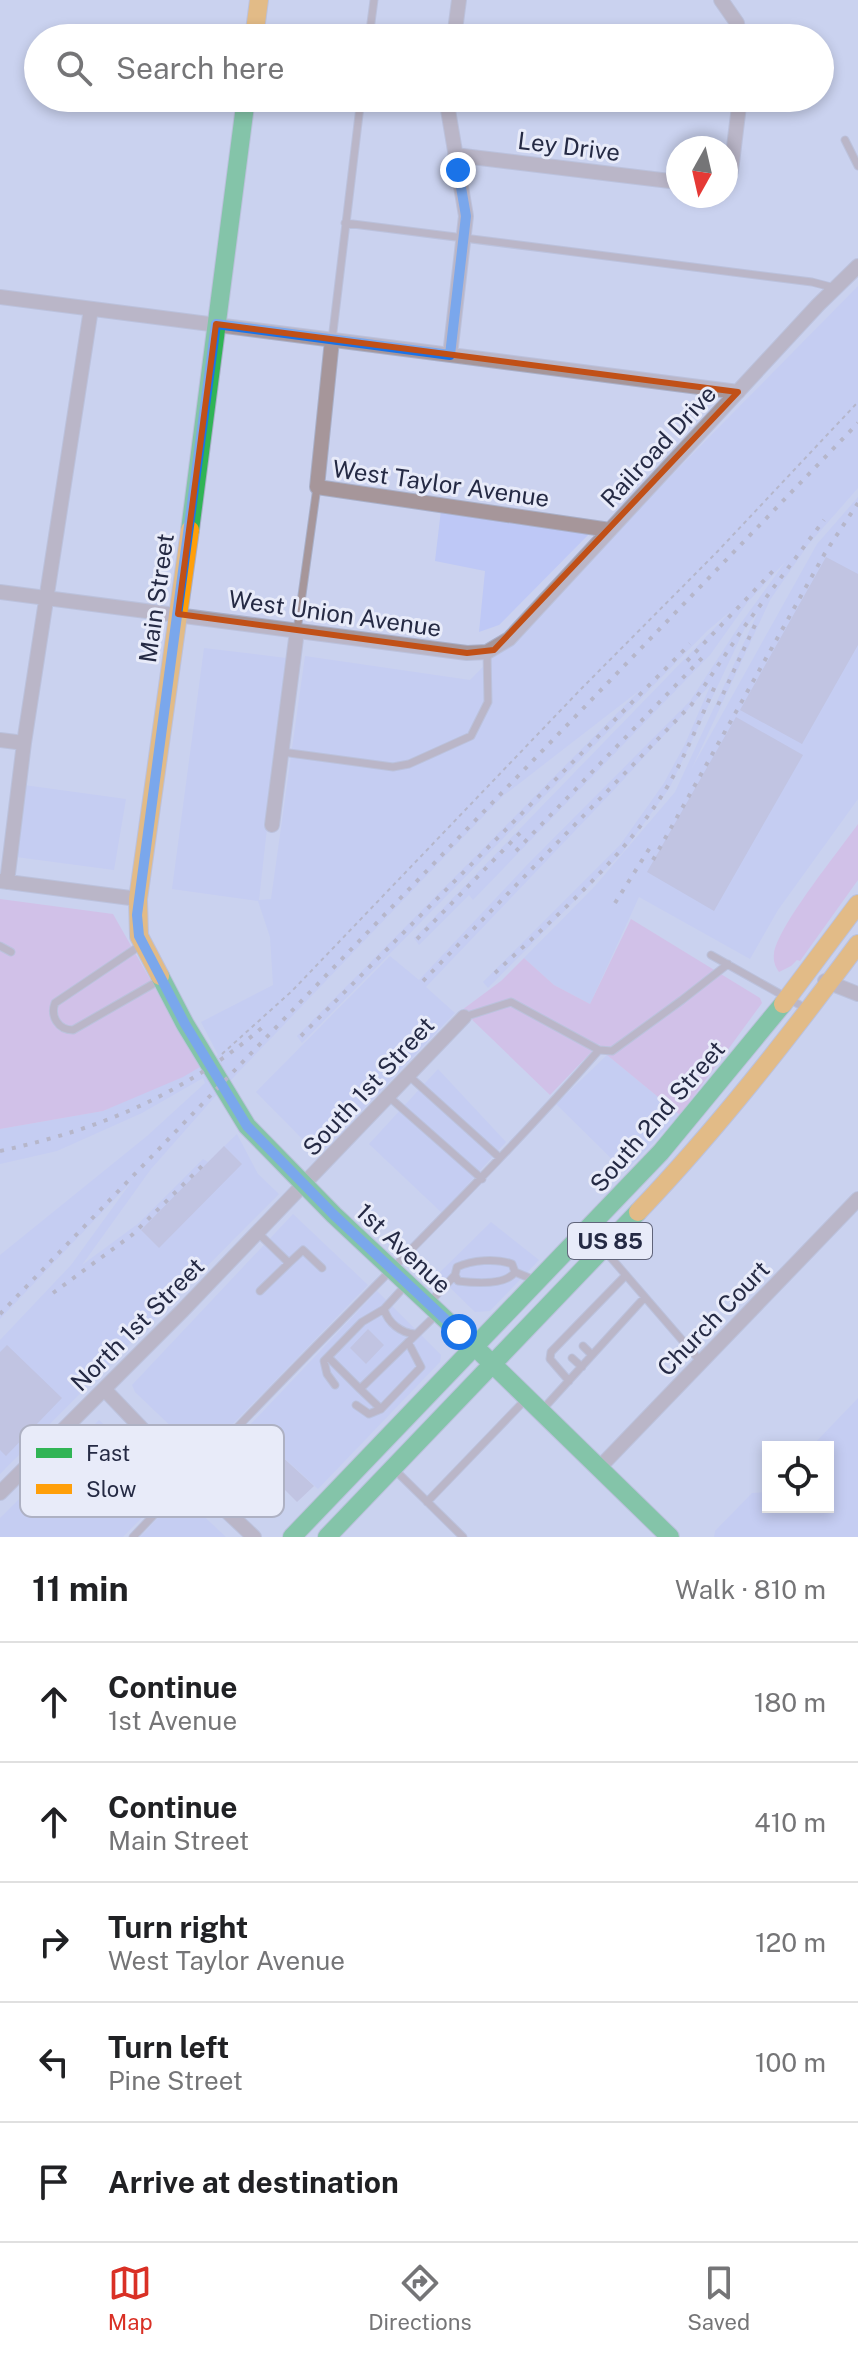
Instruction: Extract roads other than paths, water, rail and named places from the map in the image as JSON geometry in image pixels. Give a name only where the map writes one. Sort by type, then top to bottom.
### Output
[{"type":"main road","points":[[256,24],[259,0]]},
{"type":"main road","name":"Main Street","points":[[221,1084],[139,936],[138,899],[244,112]]},
{"type":"main road","name":"South 2nd Street","points":[[476,1348],[707,1100],[858,904]]},
{"type":"main road","name":"South 2nd Street","points":[[494,1365],[725,1116],[858,944]]},
{"type":"main road","name":"1st Avenue","points":[[221,1084],[247,1126],[304,1185],[670,1537]]},
{"type":"main road","name":"US 85","points":[[292,1537],[476,1348]]},
{"type":"main road","name":"US 85","points":[[327,1537],[494,1365]]},
{"type":"street","points":[[456,24],[459,0]]},
{"type":"street","points":[[721,0],[737,24]]},
{"type":"street","points":[[448,112],[466,216],[450,355]]},
{"type":"street","points":[[735,136],[738,112]]},
{"type":"street","name":"Ley Drive","points":[[455,155],[666,181]]},
{"type":"street","name":"Railroad Drive","points":[[487,652],[509,639],[858,266]]},
{"type":"street","points":[[0,297],[738,392]]},
{"type":"street","points":[[91,309],[4,882],[138,899]]},
{"type":"street","name":"West Taylor Avenue","points":[[332,340],[317,487],[610,530]]},
{"type":"street","name":"West Union Avenue","points":[[0,592],[467,653],[487,652]]},
{"type":"street","points":[[272,825],[297,631]]},
{"type":"street","points":[[0,740],[24,743]]},
{"type":"street","points":[[808,969],[828,983],[855,989]]},
{"type":"street","name":"South 1st Street","points":[[304,1185],[464,1017]]},
{"type":"street","name":"North 1st Street","points":[[68,1425],[304,1185]]},
{"type":"street","name":"Church Court","points":[[600,1467],[858,1199]]},
{"type":"street","points":[[104,1389],[139,1425]]},
{"type":"street","name":"North 1st Street","points":[[0,1493],[20,1473]]},
{"type":"street","points":[[233,1517],[254,1537]]},
{"type":"lane","points":[[371,24],[374,0]]},
{"type":"lane","points":[[332,340],[359,112]]},
{"type":"lane","points":[[845,140],[858,166]]},
{"type":"lane","points":[[345,223],[812,282],[835,288]]},
{"type":"lane","points":[[297,631],[317,487]]},
{"type":"lane","points":[[282,752],[393,767],[409,764],[471,736],[488,702],[487,652]]},
{"type":"lane","points":[[144,944],[55,1003],[55,1019],[63,1028],[73,1030],[162,979]]},
{"type":"lane","points":[[0,946],[11,952]]},
{"type":"lane","points":[[711,955],[809,1010]]},
{"type":"lane","points":[[464,1017],[511,1002],[599,1050],[612,1051],[728,964]]},
{"type":"lane","points":[[240,1425],[482,1179],[599,1050]]},
{"type":"lane","points":[[408,1075],[500,1158]]},
{"type":"lane","points":[[388,1096],[482,1179]]},
{"type":"lane","points":[[258,1233],[289,1263]]},
{"type":"lane","points":[[603,1249],[701,1362]]},
{"type":"lane","points":[[260,1291],[303,1250],[322,1268]]},
{"type":"lane","points":[[360,1389],[415,1334],[455,1275],[457,1267],[502,1261],[512,1264],[515,1272],[538,1282]]},
{"type":"lane","points":[[455,1275],[458,1281],[467,1282],[505,1280],[515,1272]]},
{"type":"lane","points":[[569,1381],[550,1359],[551,1352],[572,1336],[626,1275]]},
{"type":"lane","points":[[335,1385],[324,1366],[328,1357],[362,1322],[384,1309],[407,1284]]},
{"type":"lane","points":[[427,1502],[534,1404],[569,1381],[645,1297]]},
{"type":"lane","points":[[384,1309],[387,1318],[405,1334],[415,1334]]},
{"type":"lane","points":[[614,1314],[622,1322]]},
{"type":"lane","points":[[604,1325],[612,1333]]},
{"type":"lane","points":[[594,1336],[602,1344]]},
{"type":"lane","points":[[356,1405],[369,1414],[381,1409],[421,1367],[408,1342]]},
{"type":"lane","points":[[583,1346],[592,1355]]},
{"type":"lane","points":[[328,1357],[381,1409]]},
{"type":"lane","points":[[572,1358],[582,1367]]},
{"type":"lane","points":[[390,1400],[408,1418]]},
{"type":"lane","points":[[394,1469],[463,1537]]},
{"type":"lane","points":[[133,1537],[152,1517]]},
{"type":"railway","points":[[0,1314],[858,423]]},
{"type":"railway","points":[[653,860],[825,553],[858,503]]},
{"type":"railway","points":[[423,981],[692,704],[744,627],[824,520]]},
{"type":"railway","points":[[687,661],[773,571]]},
{"type":"railway","points":[[718,705],[755,625]]},
{"type":"railway","points":[[301,1036],[690,644]]},
{"type":"railway","points":[[516,851],[702,658]]},
{"type":"railway","points":[[495,973],[566,907],[632,837],[669,784],[716,684]]},
{"type":"railway","points":[[417,939],[520,833]]},
{"type":"railway","points":[[615,903],[651,846]]},
{"type":"railway","points":[[0,1151],[73,1132],[140,1106],[204,1071],[264,1026]]},
{"type":"railway","points":[[53,1293],[132,1235],[205,1163]]}]
